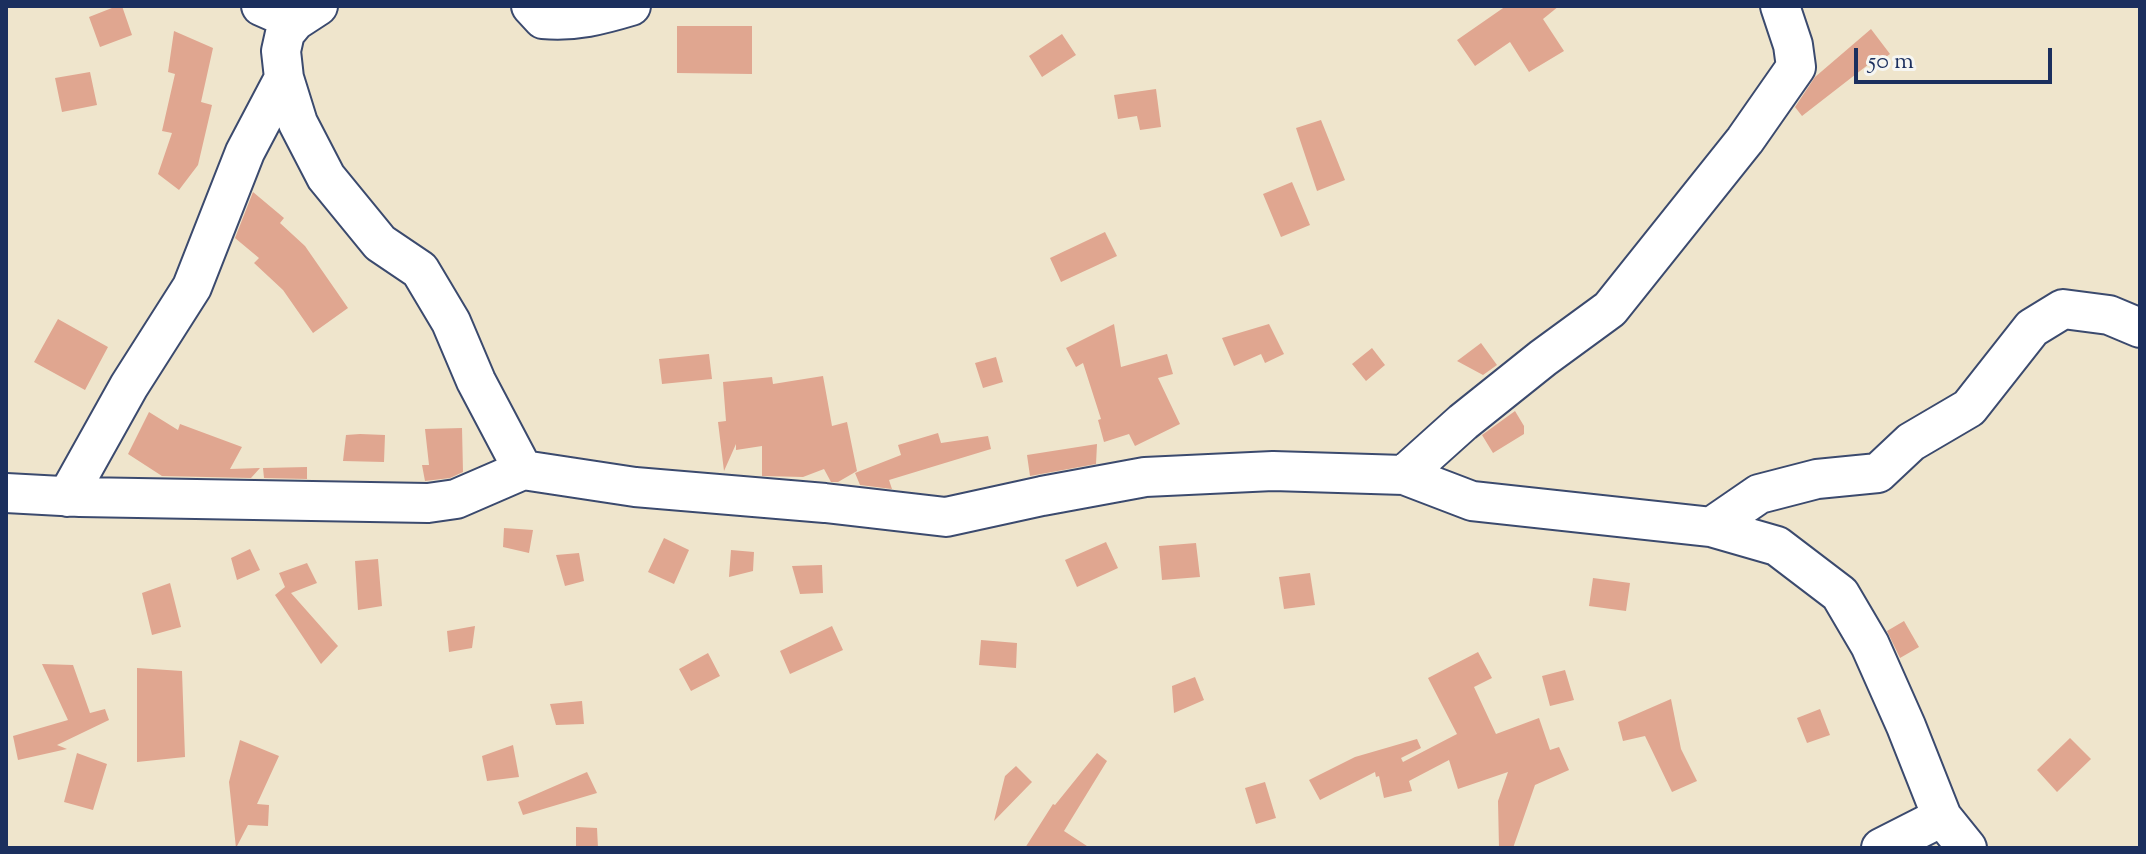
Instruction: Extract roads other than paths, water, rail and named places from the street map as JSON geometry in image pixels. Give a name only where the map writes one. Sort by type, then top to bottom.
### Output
[{"type":"street","points":[[261,6],[307,13]]},
{"type":"street","points":[[531,6],[543,19],[565,21],[631,6]]},
{"type":"street","points":[[1404,475],[1463,422],[1610,309],[1681,223],[1796,67],[1793,45],[1780,6]]},
{"type":"street","points":[[307,13],[285,33],[281,51],[284,78],[298,123],[326,177],[380,243],[420,270],[451,322],[493,415],[523,470]]},
{"type":"street","points":[[67,497],[129,386],[192,287],[245,152],[284,78]]},
{"type":"street","points":[[1711,527],[1759,494],[1817,479],[1878,473],[1911,442],[1969,408],[2032,328],[2063,309],[2109,315],[2140,328]]},
{"type":"street","points":[[6,493],[67,497],[428,503],[456,499],[523,470],[635,487],[946,517],[1145,477],[1273,471],[1404,475],[1472,501],[1711,527],[1777,546],[1840,594],[1870,645],[1942,817],[1967,848]]},
{"type":"street","points":[[1881,848],[1942,817]]}]
